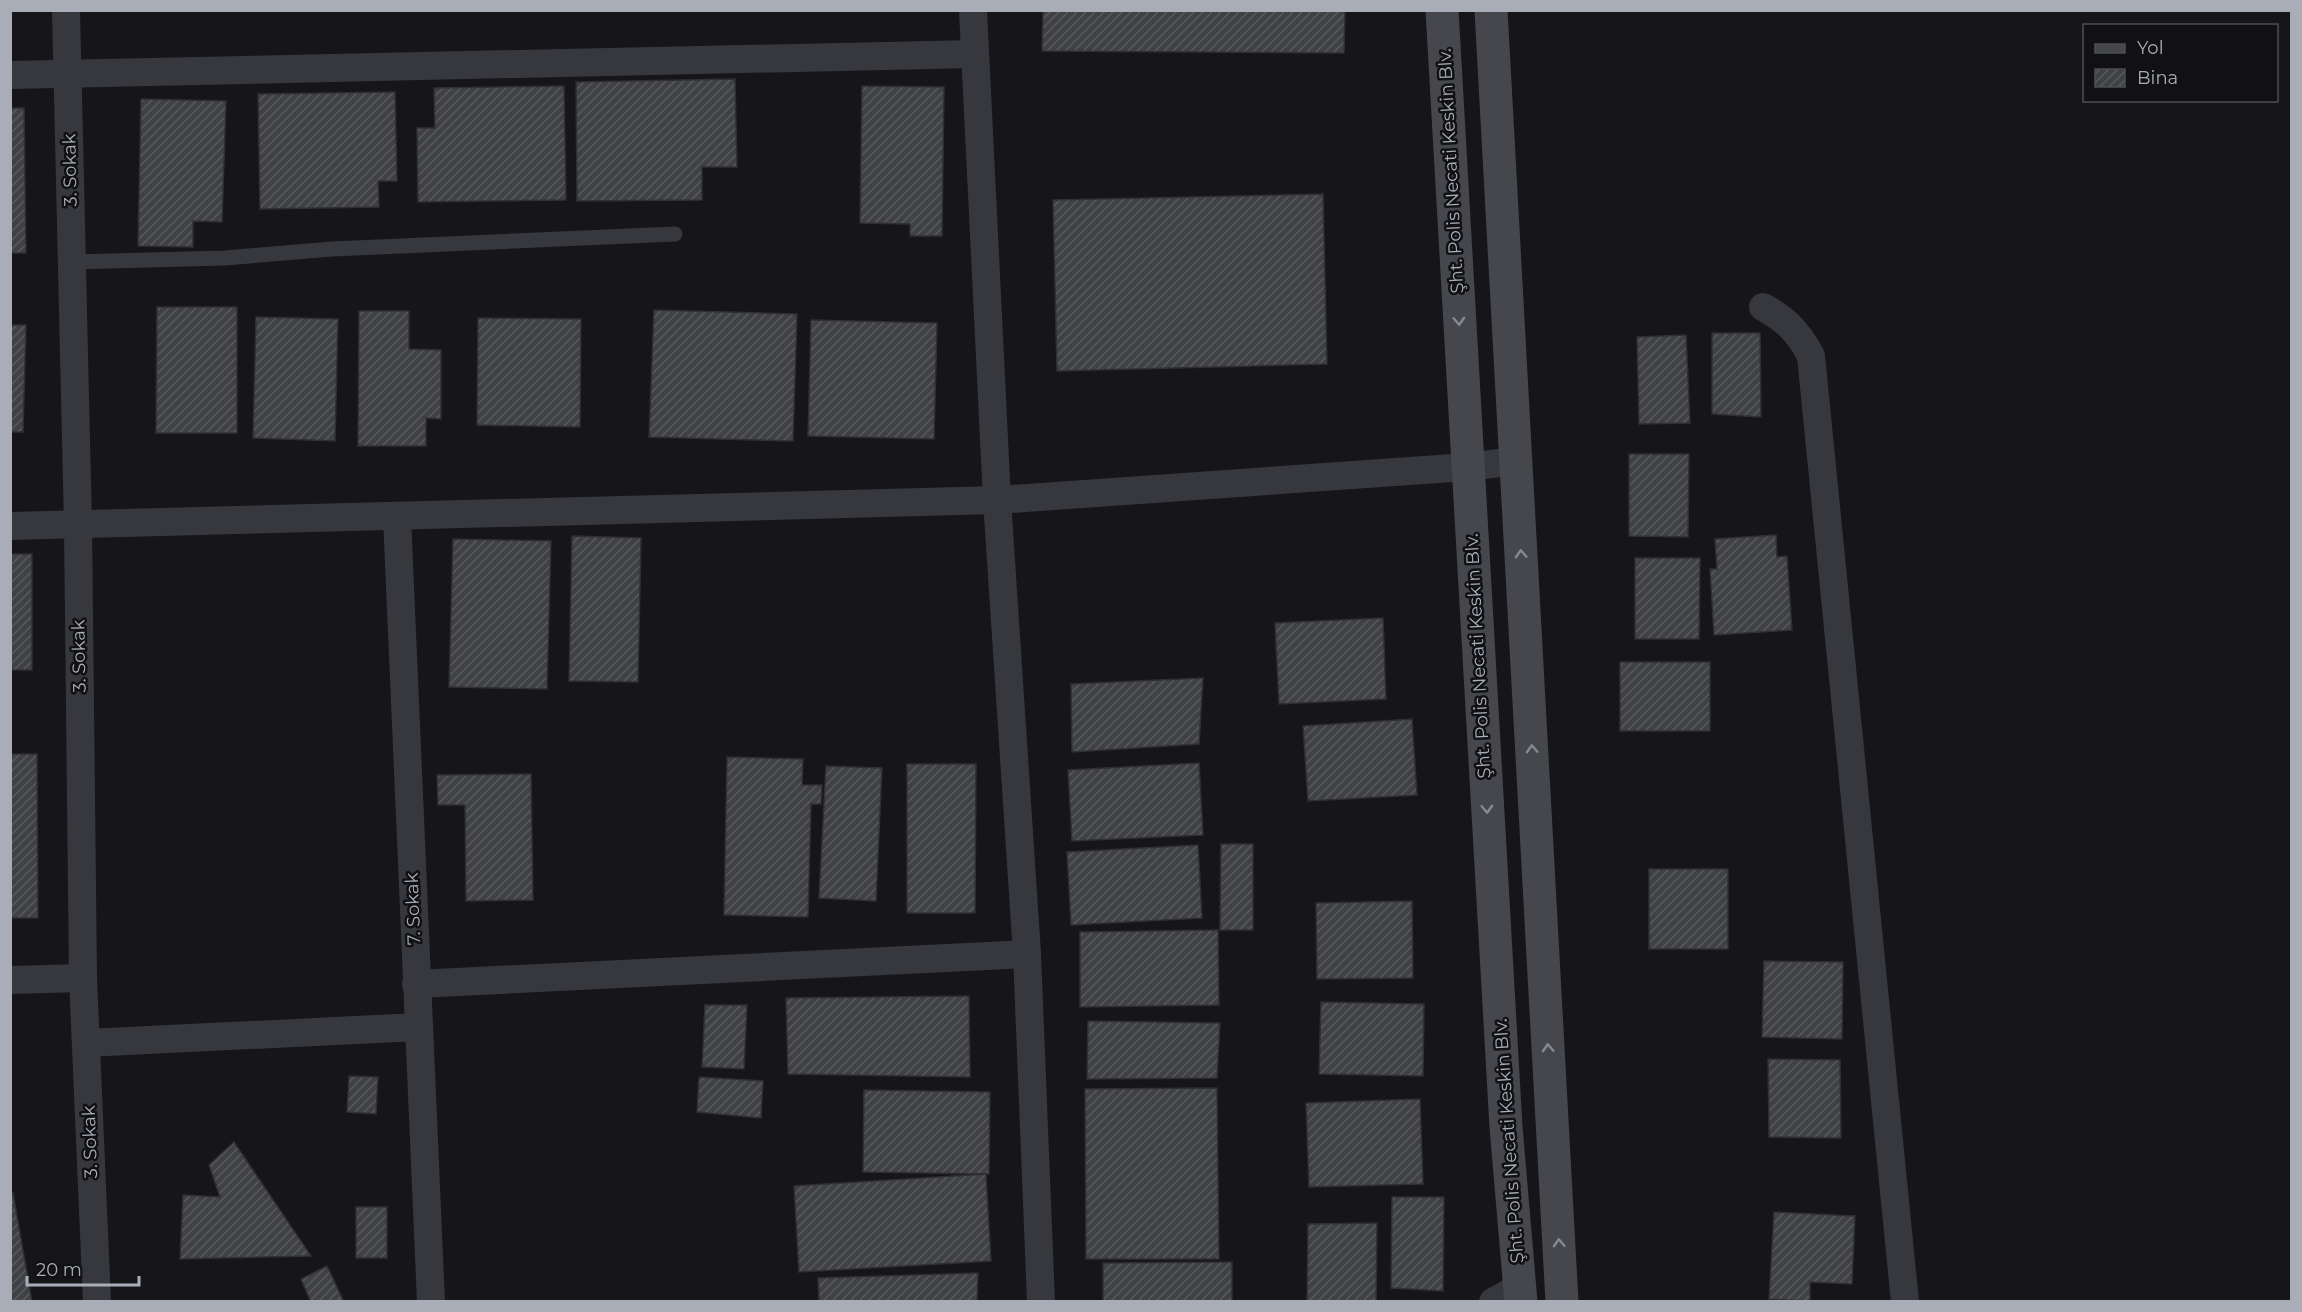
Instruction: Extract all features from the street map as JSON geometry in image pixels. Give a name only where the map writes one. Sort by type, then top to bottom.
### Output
[{"type":"street","name":"3. Sokak","points":[[66,10],[78,525],[83,978],[97,1302]]},
{"type":"street","points":[[973,10],[997,500],[1027,954],[1041,1302]]},
{"type":"street","name":"Şht. Polis Necati Keskin Blv.","points":[[1442,10],[1506,1126],[1511,1297]]},
{"type":"street","points":[[1491,10],[1562,1302]]},
{"type":"street","points":[[10,75],[975,54]]},
{"type":"street","points":[[1763,307],[1780,316],[1795,330],[1811,356],[1905,1302]]},
{"type":"street","points":[[10,526],[997,500],[1467,467],[1516,461]]},
{"type":"street","name":"7. Sokak","points":[[397,517],[431,1302]]},
{"type":"street","points":[[416,984],[1027,954]]},
{"type":"street","points":[[10,980],[83,978]]},
{"type":"street","points":[[86,1043],[418,1027]]},
{"type":"lane","points":[[72,262],[225,258],[332,249],[675,234]]},
{"type":"building","points":[[1043,10],[1345,10],[1344,53],[1042,51]]},
{"type":"building","points":[[735,79],[737,167],[702,167],[702,200],[577,201],[576,82]]},
{"type":"building","points":[[564,86],[566,200],[418,202],[417,128],[435,128],[434,88]]},
{"type":"building","points":[[862,86],[944,87],[942,236],[910,236],[910,224],[860,223]]},
{"type":"building","points":[[395,92],[397,181],[378,181],[379,207],[260,209],[258,94]]},
{"type":"building","points":[[141,99],[226,101],[222,222],[193,221],[193,247],[138,246]]},
{"type":"building","points":[[10,108],[24,108],[26,253],[10,253]]},
{"type":"building","points":[[1323,194],[1327,364],[1057,371],[1053,200]]},
{"type":"building","points":[[157,307],[237,307],[237,433],[156,433]]},
{"type":"building","points":[[654,310],[797,314],[793,441],[649,437]]},
{"type":"building","points":[[359,311],[409,311],[409,349],[441,350],[441,419],[426,418],[426,446],[358,446]]},
{"type":"building","points":[[256,317],[338,319],[335,441],[253,438]]},
{"type":"building","points":[[478,318],[581,319],[580,427],[477,425]]},
{"type":"building","points":[[811,320],[937,323],[934,439],[808,436]]},
{"type":"building","points":[[10,325],[26,325],[23,432],[10,432]]},
{"type":"building","points":[[1712,333],[1760,333],[1761,417],[1712,414]]},
{"type":"building","points":[[1686,335],[1690,423],[1639,424],[1637,337]]},
{"type":"building","points":[[1629,454],[1689,454],[1688,537],[1629,536]]},
{"type":"building","points":[[1776,535],[1777,557],[1787,556],[1792,630],[1714,635],[1710,569],[1717,569],[1715,539]]},
{"type":"building","points":[[572,536],[641,538],[638,682],[569,681]]},
{"type":"building","points":[[453,539],[551,541],[547,689],[449,687]]},
{"type":"building","points":[[10,554],[32,554],[32,670],[10,670]]},
{"type":"building","points":[[1635,558],[1700,558],[1699,639],[1635,639]]},
{"type":"building","points":[[1383,618],[1386,699],[1279,704],[1275,623]]},
{"type":"building","points":[[1620,662],[1710,662],[1710,731],[1620,731]]},
{"type":"building","points":[[1203,678],[1199,744],[1072,752],[1071,684]]},
{"type":"building","points":[[1412,719],[1417,795],[1308,801],[1303,726]]},
{"type":"building","points":[[10,754],[37,754],[38,918],[10,918]]},
{"type":"building","points":[[727,757],[803,759],[802,785],[822,785],[821,804],[811,804],[808,917],[724,915]]},
{"type":"building","points":[[1199,763],[1203,835],[1072,841],[1068,770]]},
{"type":"building","points":[[907,764],[976,764],[975,913],[907,913]]},
{"type":"building","points":[[826,766],[882,768],[876,901],[819,898]]},
{"type":"building","points":[[531,774],[533,900],[466,901],[465,805],[438,805],[437,775]]},
{"type":"building","points":[[1221,844],[1253,844],[1253,930],[1220,930]]},
{"type":"building","points":[[1198,845],[1202,918],[1071,925],[1067,852]]},
{"type":"building","points":[[1649,869],[1728,869],[1728,949],[1649,949]]},
{"type":"building","points":[[1412,901],[1413,978],[1317,979],[1316,903]]},
{"type":"building","points":[[1218,930],[1219,1005],[1080,1007],[1080,932]]},
{"type":"building","points":[[1764,961],[1843,962],[1842,1039],[1762,1037]]},
{"type":"building","points":[[969,996],[970,1077],[788,1074],[786,998]]},
{"type":"building","points":[[1321,1002],[1424,1004],[1423,1076],[1319,1074]]},
{"type":"building","points":[[705,1005],[747,1005],[744,1069],[702,1067]]},
{"type":"building","points":[[1088,1021],[1220,1023],[1217,1078],[1087,1079]]},
{"type":"building","points":[[1768,1059],[1840,1060],[1841,1138],[1769,1137]]},
{"type":"building","points":[[349,1076],[378,1077],[376,1114],[347,1112]]},
{"type":"building","points":[[699,1077],[763,1081],[761,1118],[697,1112]]},
{"type":"building","points":[[1217,1088],[1219,1259],[1086,1259],[1085,1089]]},
{"type":"building","points":[[864,1090],[990,1092],[989,1174],[863,1172]]},
{"type":"building","points":[[1420,1099],[1423,1184],[1309,1187],[1306,1103]]},
{"type":"building","points":[[234,1142],[311,1256],[180,1259],[183,1195],[220,1197],[209,1165]]},
{"type":"building","points":[[986,1174],[991,1261],[799,1272],[794,1186]]},
{"type":"building","points":[[10,1193],[13,1193],[32,1302],[10,1302]]},
{"type":"building","points":[[1392,1197],[1444,1197],[1443,1291],[1391,1288]]},
{"type":"building","points":[[356,1207],[387,1207],[387,1258],[356,1258]]},
{"type":"building","points":[[1774,1212],[1855,1216],[1852,1284],[1810,1282],[1810,1301],[1769,1299]]},
{"type":"building","points":[[1377,1223],[1376,1302],[1307,1302],[1308,1224]]},
{"type":"building","points":[[1232,1262],[1232,1302],[1103,1302],[1103,1263]]},
{"type":"building","points":[[327,1266],[344,1302],[311,1302],[301,1279]]},
{"type":"building","points":[[978,1273],[977,1302],[819,1302],[818,1278]]}]
